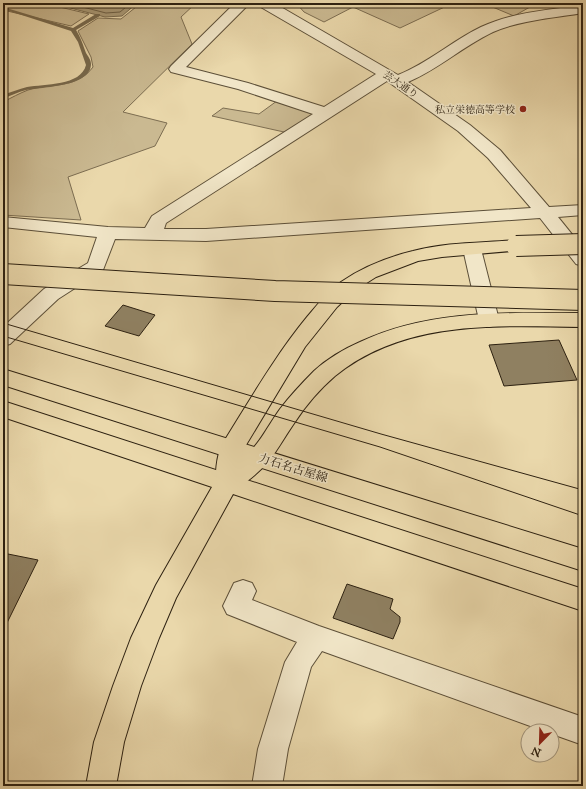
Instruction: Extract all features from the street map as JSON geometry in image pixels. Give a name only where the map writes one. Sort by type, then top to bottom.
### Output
[{"type":"main road","points":[[227,483],[231,449],[298,342],[326,306],[347,287],[369,273],[390,264],[415,256],[442,251],[516,246],[583,244]]},
{"type":"main road","points":[[3,262],[91,269],[272,279],[583,288]]},
{"type":"main road","points":[[3,274],[275,291],[496,299],[582,313]]},
{"type":"main road","points":[[101,786],[110,742],[127,686],[145,638],[165,593],[227,483],[259,458],[289,414],[325,373],[348,357],[372,344],[406,331],[427,326],[457,322],[582,313]]},
{"type":"main road","name":"力石名古屋線","points":[[3,377],[575,557]]},
{"type":"main road","points":[[3,409],[583,600]]},
{"type":"street","points":[[243,3],[176,69],[243,86],[326,113]]},
{"type":"street","name":"芸大通り","points":[[264,3],[392,77],[464,128],[494,154],[583,260]]},
{"type":"street","points":[[152,234],[158,220],[326,113],[392,77],[409,77],[456,47],[487,30],[502,24],[583,9]]},
{"type":"street","points":[[3,222],[108,232],[206,235],[583,210]]},
{"type":"street","points":[[3,339],[51,294],[96,266],[108,232]]},
{"type":"street","points":[[472,249],[489,320]]},
{"type":"street","points":[[243,591],[236,606],[316,637],[583,731]]},
{"type":"street","points":[[267,786],[273,749],[299,662],[316,637]]},
{"type":"shaded area","points":[[3,3],[43,3],[89,14],[71,26],[3,10]]},
{"type":"shaded area","points":[[141,3],[196,3],[181,17],[192,44],[123,112],[167,123],[155,146],[68,177],[81,220],[3,215],[3,102],[28,90],[72,82],[87,74],[93,67],[91,57],[78,31],[98,18],[121,19]]},
{"type":"shaded area","points":[[296,3],[453,3],[400,28],[353,7],[324,22],[304,12]]},
{"type":"shaded area","points":[[483,3],[537,3],[514,16]]},
{"type":"shaded area","points":[[281,98],[326,113],[293,134],[212,116],[223,108],[259,114]]},
{"type":"water","points":[[51,3],[137,3],[122,16],[105,17]]},
{"type":"building","points":[[123,305],[155,315],[139,336],[105,326]]},
{"type":"building","points":[[559,340],[577,380],[504,386],[489,345]]},
{"type":"building","points":[[3,553],[38,560],[4,629],[3,629]]},
{"type":"building","points":[[347,584],[393,599],[390,609],[400,617],[400,622],[393,639],[333,618]]},
{"type":"waterway","points":[[3,8],[73,30]]},
{"type":"waterway","points":[[73,30],[98,15]]},
{"type":"waterway","points":[[3,97],[26,89],[70,82],[85,73],[88,67],[88,62],[78,37],[73,30]]},
{"type":"tram line","points":[[3,323],[381,434],[583,490]]},
{"type":"tram line","points":[[3,336],[380,447],[583,516]]},
{"type":"place","name":"私立栄徳高等学校","points":[[523,109]]}]
